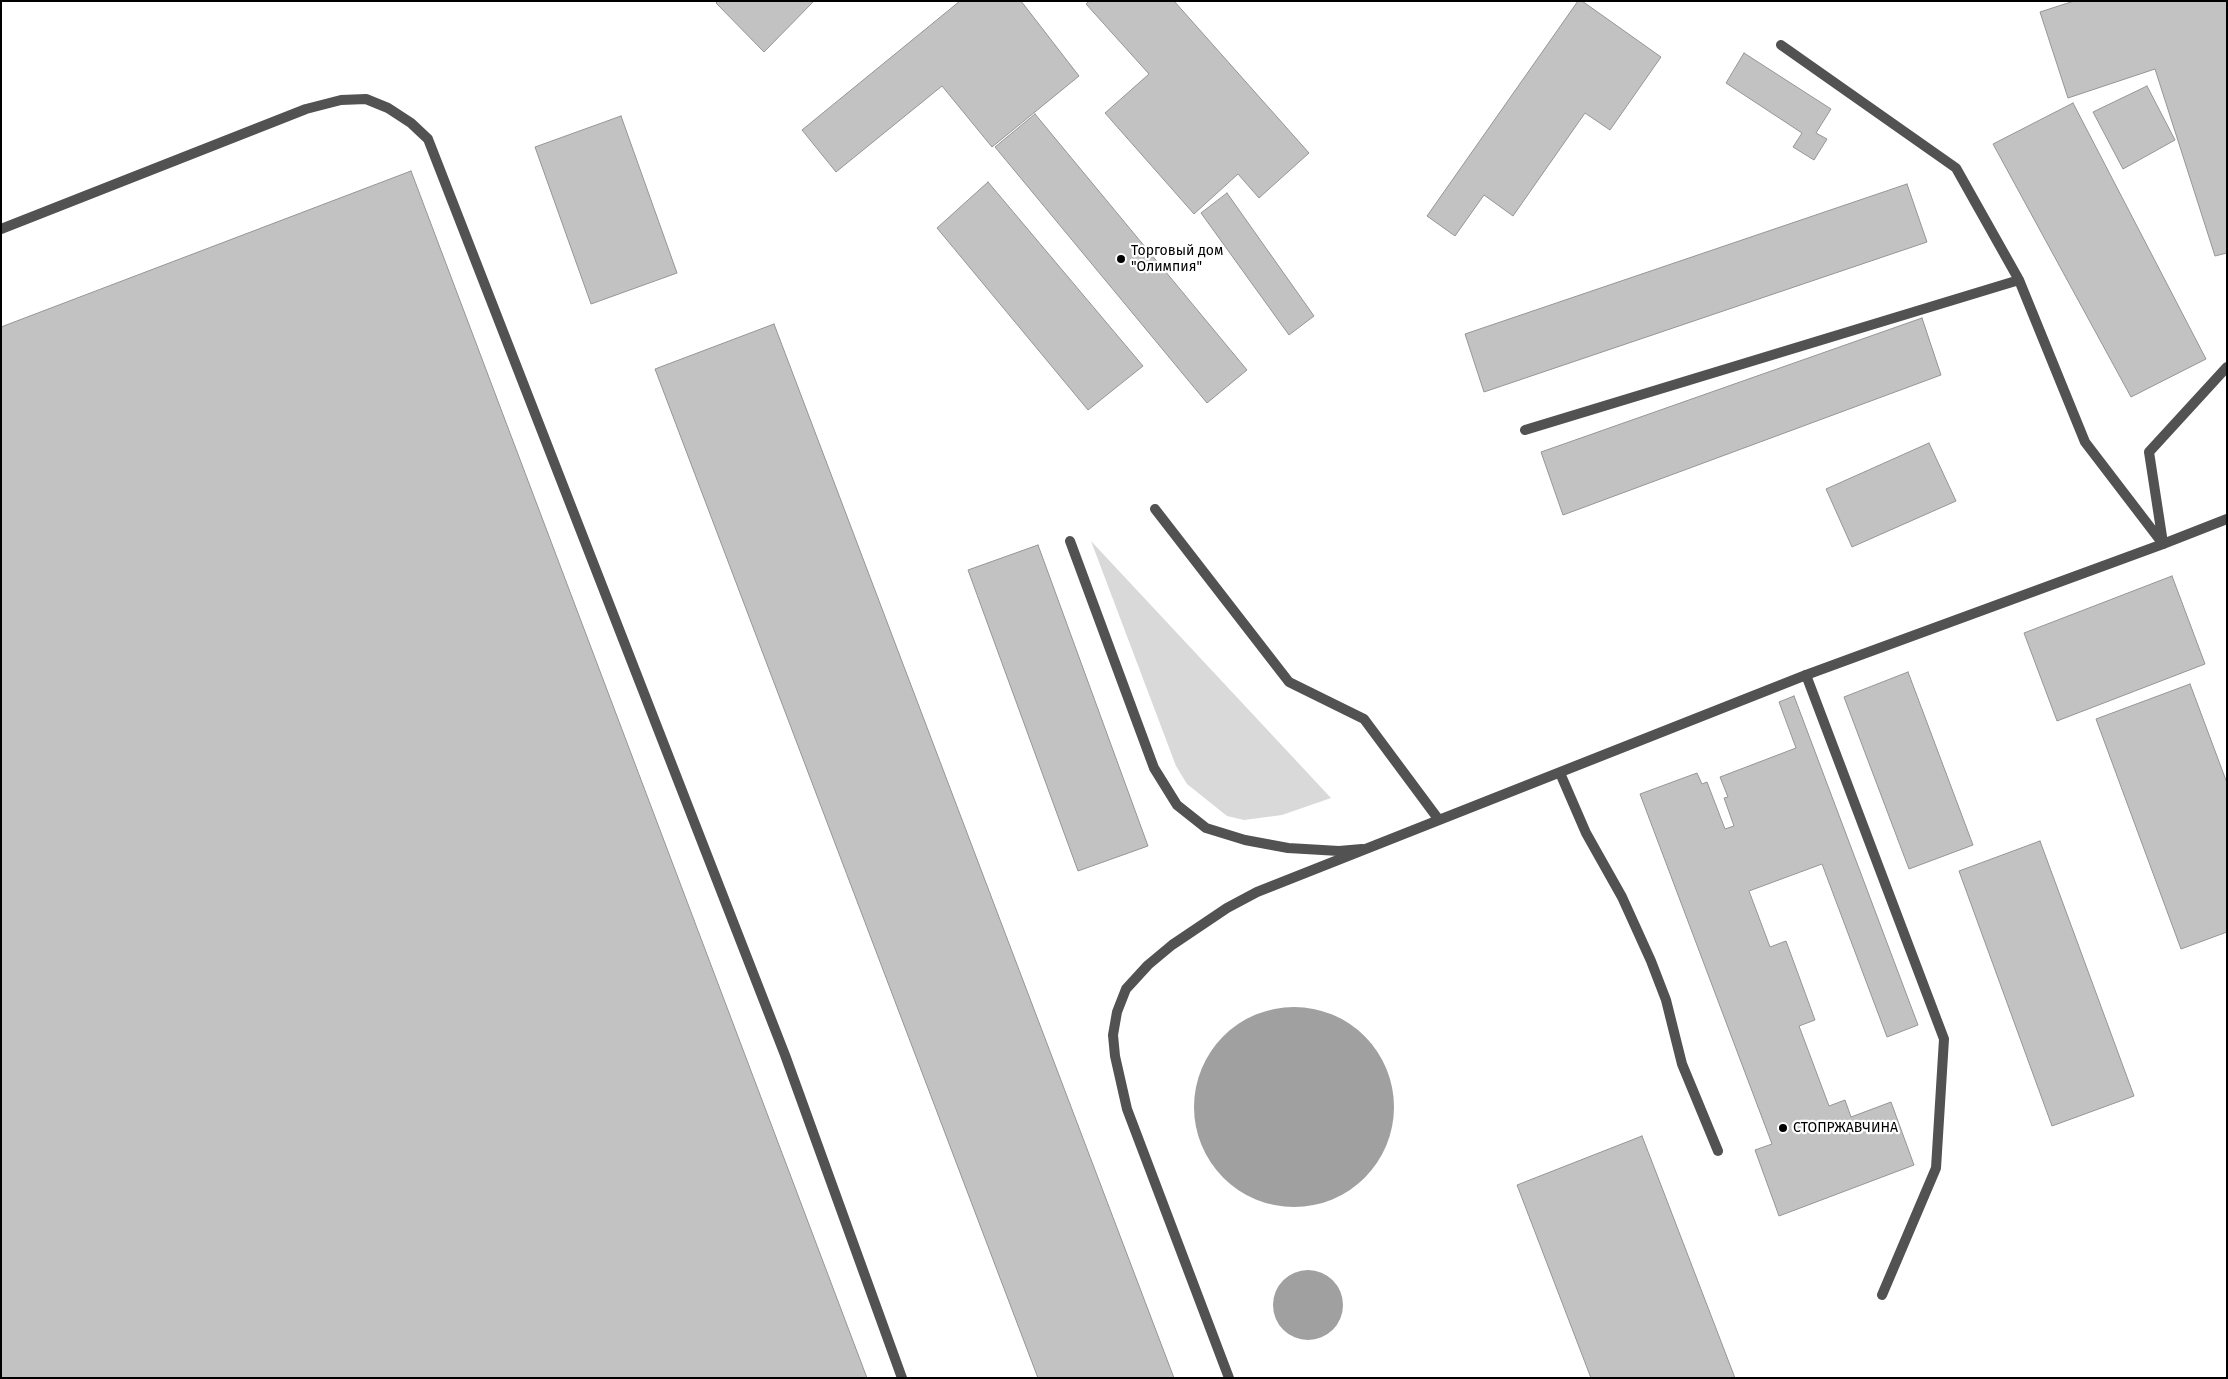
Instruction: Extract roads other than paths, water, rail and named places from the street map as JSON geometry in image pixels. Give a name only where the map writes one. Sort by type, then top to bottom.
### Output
[{"type":"street","points":[[1781,45],[1956,168],[2019,280],[2085,442],[2163,544]]},
{"type":"street","points":[[1,229],[306,109],[341,100],[366,99],[388,108],[412,123],[428,139],[785,1056],[902,1378]]},
{"type":"street","points":[[1525,430],[2019,280]]},
{"type":"street","points":[[2163,544],[2149,452],[2227,367]]},
{"type":"street","points":[[1155,509],[1289,682],[1364,719],[1439,820]]},
{"type":"street","points":[[1229,1378],[1127,1109],[1115,1056],[1113,1035],[1117,1012],[1126,989],[1148,965],[1172,945],[1227,908],[1257,892],[1806,675],[2227,519]]},
{"type":"street","points":[[1070,541],[1154,768],[1177,805],[1206,828],[1245,840],[1288,848],[1367,849]]},
{"type":"street","points":[[1806,675],[1944,1039],[1936,1168],[1882,1295]]},
{"type":"street","points":[[1560,773],[1586,833],[1622,897],[1651,960],[1666,1000],[1682,1064],[1718,1150]]},
{"type":"place","name":"Торговый дом \"Олимпия\"","points":[[1121,259]]},
{"type":"place","name":"СТОПРЖАВЧИНА","points":[[1783,1128]]}]
